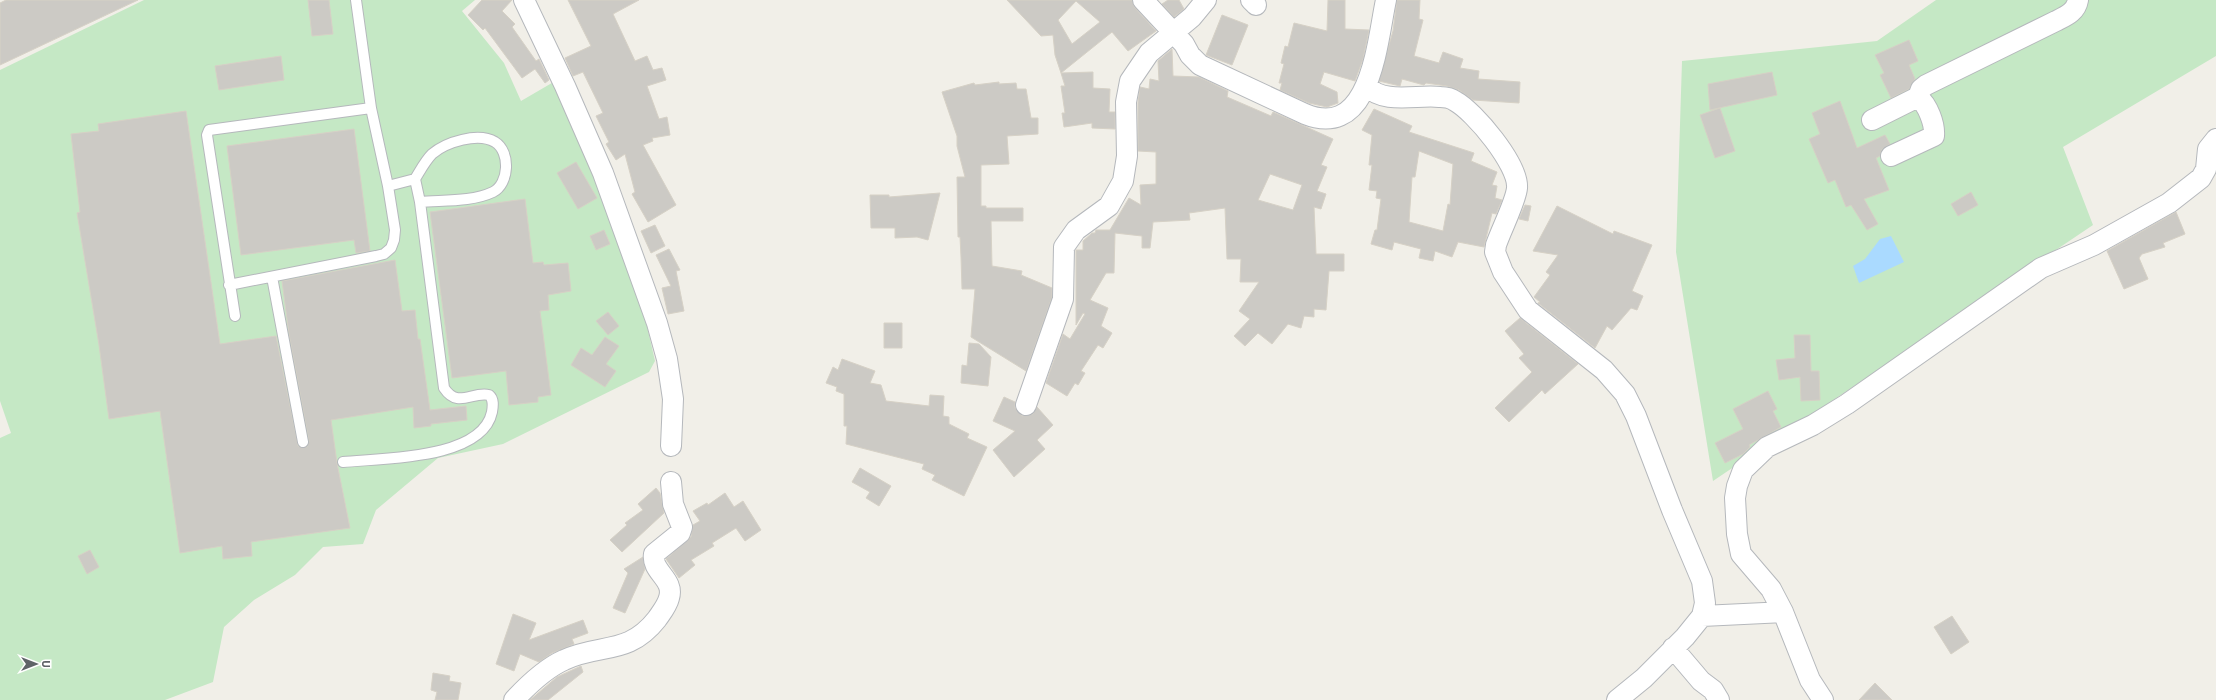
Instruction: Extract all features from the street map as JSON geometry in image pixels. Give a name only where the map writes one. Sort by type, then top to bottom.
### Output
[{"type":"street","points":[[524,0],[565,86],[603,173],[657,323],[672,384],[673,419],[671,446]]},
{"type":"street","points":[[1143,0],[1184,44],[1200,65],[1209,71],[1260,92],[1315,118],[1330,120],[1346,114],[1353,108],[1367,86],[1386,0]]},
{"type":"street","points":[[1026,405],[1063,298],[1064,248],[1076,230],[1103,212],[1117,194],[1126,168],[1126,102],[1130,81],[1149,53],[1172,32],[1192,17],[1206,0]]},
{"type":"street","points":[[1872,120],[1918,98],[1921,89],[1931,81],[2071,13],[2076,8],[2078,0]]},
{"type":"street","points":[[1367,86],[1374,92],[1394,98],[1438,97],[1454,100],[1463,106],[1493,139],[1511,163],[1517,187],[1496,245],[1495,252],[1506,278],[1528,310],[1549,329],[1604,370],[1631,404],[1672,510],[1702,581],[1705,603],[1702,616],[1685,637],[1672,648],[1644,678],[1617,700]]},
{"type":"street","points":[[1891,156],[1934,136],[1935,129],[1925,105],[1918,98]]},
{"type":"street","points":[[1823,700],[1810,680],[1783,612],[1771,589],[1742,554],[1737,534],[1735,498],[1737,486],[1743,470],[1753,458],[1767,447],[1813,425],[1847,404],[2041,268],[2094,246],[2169,203],[2202,178],[2206,169],[2208,149],[2216,139]]},
{"type":"street","points":[[514,700],[542,675],[564,660],[621,646],[632,641],[642,635],[659,615],[669,598],[670,590],[668,581],[654,560],[654,554],[680,533],[682,527],[673,504],[671,482]]},
{"type":"street","points":[[1702,616],[1783,612]]},
{"type":"street","points":[[1672,648],[1702,681],[1713,690],[1719,700]]},
{"type":"lane","points":[[230,285],[376,256],[388,251],[394,240],[388,186],[371,108],[356,0]]},
{"type":"lane","points":[[235,316],[207,135],[209,130],[371,108]]},
{"type":"lane","points":[[388,186],[415,179],[431,155],[450,144],[480,138],[497,143],[503,152],[506,163],[505,179],[497,190],[471,197],[420,202]]},
{"type":"lane","points":[[343,462],[420,454],[453,447],[475,436],[491,417],[493,404],[489,395],[456,398],[449,395],[442,380],[420,202],[415,179]]},
{"type":"lane","points":[[272,277],[303,442]]},
{"type":"green space","points":[[144,0],[475,0],[462,11],[504,63],[521,101],[557,80],[618,199],[655,361],[649,372],[503,444],[438,458],[376,510],[363,544],[323,547],[295,575],[254,600],[224,627],[213,682],[165,700],[0,700],[0,438],[11,433],[0,401],[0,70]]},
{"type":"green space","points":[[1936,0],[2216,0],[2216,56],[2063,147],[2093,225],[1713,481],[1676,252],[1682,61],[1877,41]]},
{"type":"water","points":[[1891,236],[1904,262],[1859,283],[1853,266],[1865,259],[1880,239]]},
{"type":"building","points":[[6,0],[138,0],[0,65],[0,3]]},
{"type":"building","points":[[308,0],[329,0],[333,34],[312,36]]},
{"type":"building","points":[[482,0],[512,0],[502,11],[515,24],[512,27],[536,61],[539,59],[549,80],[545,83],[535,69],[522,78],[485,28],[483,30],[468,15]]},
{"type":"building","points":[[568,0],[639,0],[613,14],[635,61],[647,56],[653,70],[662,68],[666,80],[647,86],[659,119],[667,117],[670,135],[652,138],[653,141],[643,145],[676,205],[648,222],[632,194],[635,192],[625,154],[616,160],[606,144],[609,142],[596,116],[603,113],[583,72],[573,76],[565,58],[591,46]]},
{"type":"building","points":[[1007,0],[1132,0],[1135,8],[1156,31],[1128,51],[1112,32],[1061,73],[1055,55],[1053,35],[1041,36]],"holes":[[[1076,1],[1100,22],[1072,44],[1058,20]]]},
{"type":"building","points":[[1168,0],[1179,0],[1184,9],[1174,17],[1162,4]]},
{"type":"building","points":[[1328,0],[1345,0],[1345,29],[1369,30],[1363,59],[1355,81],[1324,72],[1320,84],[1337,92],[1338,103],[1327,107],[1309,103],[1280,90],[1282,83],[1279,83],[1284,64],[1281,63],[1285,46],[1288,47],[1294,23],[1327,31]]},
{"type":"building","points":[[1397,0],[1420,0],[1419,19],[1423,20],[1414,56],[1439,63],[1443,52],[1463,59],[1460,68],[1479,71],[1478,79],[1520,82],[1519,103],[1473,100],[1459,90],[1447,86],[1426,83],[1424,85],[1402,79],[1400,86],[1379,81],[1393,31]]},
{"type":"building","points":[[1222,15],[1248,25],[1232,65],[1206,55]]},
{"type":"building","points":[[1909,40],[1918,61],[1909,65],[1915,79],[1909,89],[1891,98],[1880,75],[1884,73],[1875,55]]},
{"type":"building","points":[[1172,49],[1173,76],[1199,77],[1228,91],[1227,97],[1271,116],[1273,112],[1333,139],[1321,165],[1327,167],[1317,191],[1326,194],[1321,209],[1314,207],[1316,254],[1344,254],[1344,271],[1329,271],[1326,310],[1314,309],[1314,317],[1304,316],[1301,328],[1288,324],[1272,344],[1258,333],[1245,346],[1234,336],[1250,319],[1239,311],[1259,282],[1240,282],[1241,259],[1227,259],[1225,208],[1189,213],[1190,220],[1153,222],[1150,248],[1142,248],[1142,236],[1115,233],[1114,273],[1106,273],[1090,300],[1108,308],[1101,326],[1112,333],[1103,348],[1098,345],[1081,371],[1085,373],[1078,385],[1075,383],[1067,396],[1046,383],[1063,334],[1070,339],[1085,314],[1083,313],[1076,325],[1076,250],[1083,250],[1083,241],[1092,233],[1095,233],[1096,230],[1110,230],[1129,198],[1141,205],[1140,185],[1156,184],[1156,152],[1138,151],[1138,103],[1140,87],[1149,89],[1150,79],[1159,81],[1158,61]],"holes":[[[1270,174],[1302,185],[1293,210],[1258,200]]]},
{"type":"building","points":[[281,56],[284,80],[219,90],[215,66]]},
{"type":"building","points":[[1093,72],[1093,88],[1110,89],[1109,112],[1115,112],[1115,129],[1092,128],[1092,123],[1064,127],[1062,113],[1065,113],[1061,86],[1065,86],[1061,73]]},
{"type":"building","points":[[1772,72],[1777,95],[1710,110],[1708,84]]},
{"type":"building","points":[[999,82],[999,84],[1016,83],[1017,89],[1026,89],[1031,118],[1038,118],[1038,134],[1007,136],[1009,164],[981,165],[981,206],[986,206],[986,208],[1023,208],[1023,221],[991,221],[992,266],[1022,271],[1021,275],[1052,288],[1052,297],[1026,371],[971,337],[975,289],[962,289],[960,237],[958,237],[957,177],[965,177],[957,146],[957,136],[942,92],[974,83],[975,85]]},
{"type":"building","points":[[1840,101],[1857,148],[1885,135],[1890,144],[1882,149],[1880,156],[1876,158],[1889,190],[1864,199],[1878,224],[1867,230],[1851,205],[1846,207],[1835,180],[1828,183],[1809,139],[1820,134],[1812,113]]},
{"type":"building","points":[[1720,108],[1735,151],[1715,158],[1700,115]]},
{"type":"building","points":[[1374,109],[1412,126],[1409,132],[1474,153],[1471,161],[1497,172],[1492,185],[1497,186],[1495,198],[1502,200],[1496,214],[1492,213],[1484,247],[1458,242],[1452,257],[1435,251],[1433,261],[1419,258],[1421,249],[1394,242],[1392,250],[1371,244],[1375,230],[1377,230],[1381,199],[1376,198],[1377,191],[1369,190],[1372,165],[1369,165],[1372,135],[1362,130]],"holes":[[[1419,151],[1453,164],[1450,205],[1448,204],[1443,231],[1409,222],[1412,177],[1415,177]]]},
{"type":"building","points":[[186,111],[220,344],[276,336],[298,446],[307,447],[309,441],[289,334],[282,281],[395,260],[402,311],[415,310],[418,339],[420,339],[430,410],[466,406],[467,420],[431,424],[431,426],[414,428],[413,407],[331,420],[337,463],[350,528],[251,542],[252,556],[223,559],[222,546],[180,553],[160,411],[109,419],[99,345],[77,213],[80,212],[71,134],[99,131],[98,124]]},
{"type":"building","points":[[354,129],[370,251],[356,253],[354,240],[241,255],[227,146]]},
{"type":"building","points":[[576,162],[597,198],[578,209],[557,173]]},
{"type":"building","points":[[1971,192],[1978,205],[1958,216],[1951,204]]},
{"type":"building","points":[[940,193],[928,240],[917,237],[895,238],[895,228],[871,228],[870,195],[889,195],[889,197]]},
{"type":"building","points":[[525,199],[533,263],[543,262],[544,265],[568,263],[571,291],[548,295],[549,310],[540,311],[551,395],[538,397],[538,402],[509,405],[506,371],[452,378],[430,212]]},
{"type":"building","points":[[1525,205],[1531,206],[1528,221],[1519,219]]},
{"type":"building","points":[[1557,206],[1613,234],[1614,231],[1652,245],[1632,291],[1643,296],[1637,310],[1631,308],[1612,330],[1607,326],[1595,348],[1538,303],[1540,302],[1534,297],[1550,275],[1546,272],[1558,255],[1533,251]]},
{"type":"building","points":[[2176,212],[2185,234],[2163,243],[2165,247],[2142,254],[2139,258],[2148,279],[2124,289],[2107,251]]},
{"type":"building","points":[[655,225],[665,246],[651,253],[641,231]]},
{"type":"building","points":[[604,230],[610,244],[596,250],[590,236]]},
{"type":"building","points":[[669,249],[680,270],[676,271],[684,311],[668,314],[662,288],[671,286],[656,255]]},
{"type":"building","points":[[608,312],[619,326],[608,335],[596,321]]},
{"type":"building","points":[[1520,318],[1578,364],[1545,394],[1542,390],[1509,422],[1495,408],[1532,372],[1519,358],[1524,354],[1505,331]]},
{"type":"building","points":[[884,323],[902,323],[902,348],[884,348]]},
{"type":"building","points":[[1794,335],[1810,335],[1811,371],[1819,371],[1820,400],[1801,401],[1800,377],[1779,380],[1776,360],[1795,358]]},
{"type":"building","points":[[605,337],[619,346],[606,364],[616,371],[605,387],[571,365],[581,348],[592,355]]},
{"type":"building","points":[[969,343],[979,344],[991,357],[988,386],[961,383],[962,365],[967,366]]},
{"type":"building","points":[[842,359],[875,371],[870,383],[881,385],[886,401],[929,406],[930,395],[944,396],[943,416],[949,417],[949,424],[969,434],[967,438],[987,447],[964,496],[932,480],[935,475],[922,469],[924,464],[846,444],[847,426],[844,426],[844,394],[836,391],[837,387],[826,383],[833,367],[838,370]]},
{"type":"building","points":[[1768,391],[1777,409],[1773,411],[1781,427],[1749,445],[1750,447],[1743,454],[1725,463],[1715,443],[1743,429],[1733,409]]},
{"type":"building","points":[[1004,397],[1015,402],[1015,408],[1022,416],[1033,414],[1037,407],[1053,425],[1037,440],[1045,449],[1014,477],[993,450],[1015,431],[993,421]]},
{"type":"building","points":[[860,468],[891,486],[879,506],[866,498],[870,492],[852,482]]},
{"type":"building","points":[[656,488],[660,493],[664,513],[622,552],[610,540],[627,525],[625,523],[643,510],[638,504]]},
{"type":"building","points":[[725,493],[734,507],[743,501],[761,530],[745,541],[736,528],[712,543],[714,546],[691,560],[695,565],[679,578],[666,559],[691,537],[693,525],[700,521],[693,511],[707,503],[708,505]]},
{"type":"building","points":[[90,550],[99,567],[87,574],[78,556]]},
{"type":"building","points":[[643,557],[645,569],[625,613],[613,608],[628,573],[624,569]]},
{"type":"building","points":[[513,614],[536,623],[529,640],[583,620],[588,633],[572,639],[574,644],[552,653],[539,662],[520,654],[514,671],[496,664]]},
{"type":"building","points":[[1952,616],[1969,642],[1951,654],[1934,627]]},
{"type":"building","points":[[581,666],[583,672],[548,700],[530,700],[557,677]]},
{"type":"building","points":[[433,673],[450,676],[449,681],[461,683],[458,700],[435,700],[437,692],[431,690]]},
{"type":"building","points":[[1875,683],[1892,700],[1859,700]]}]
